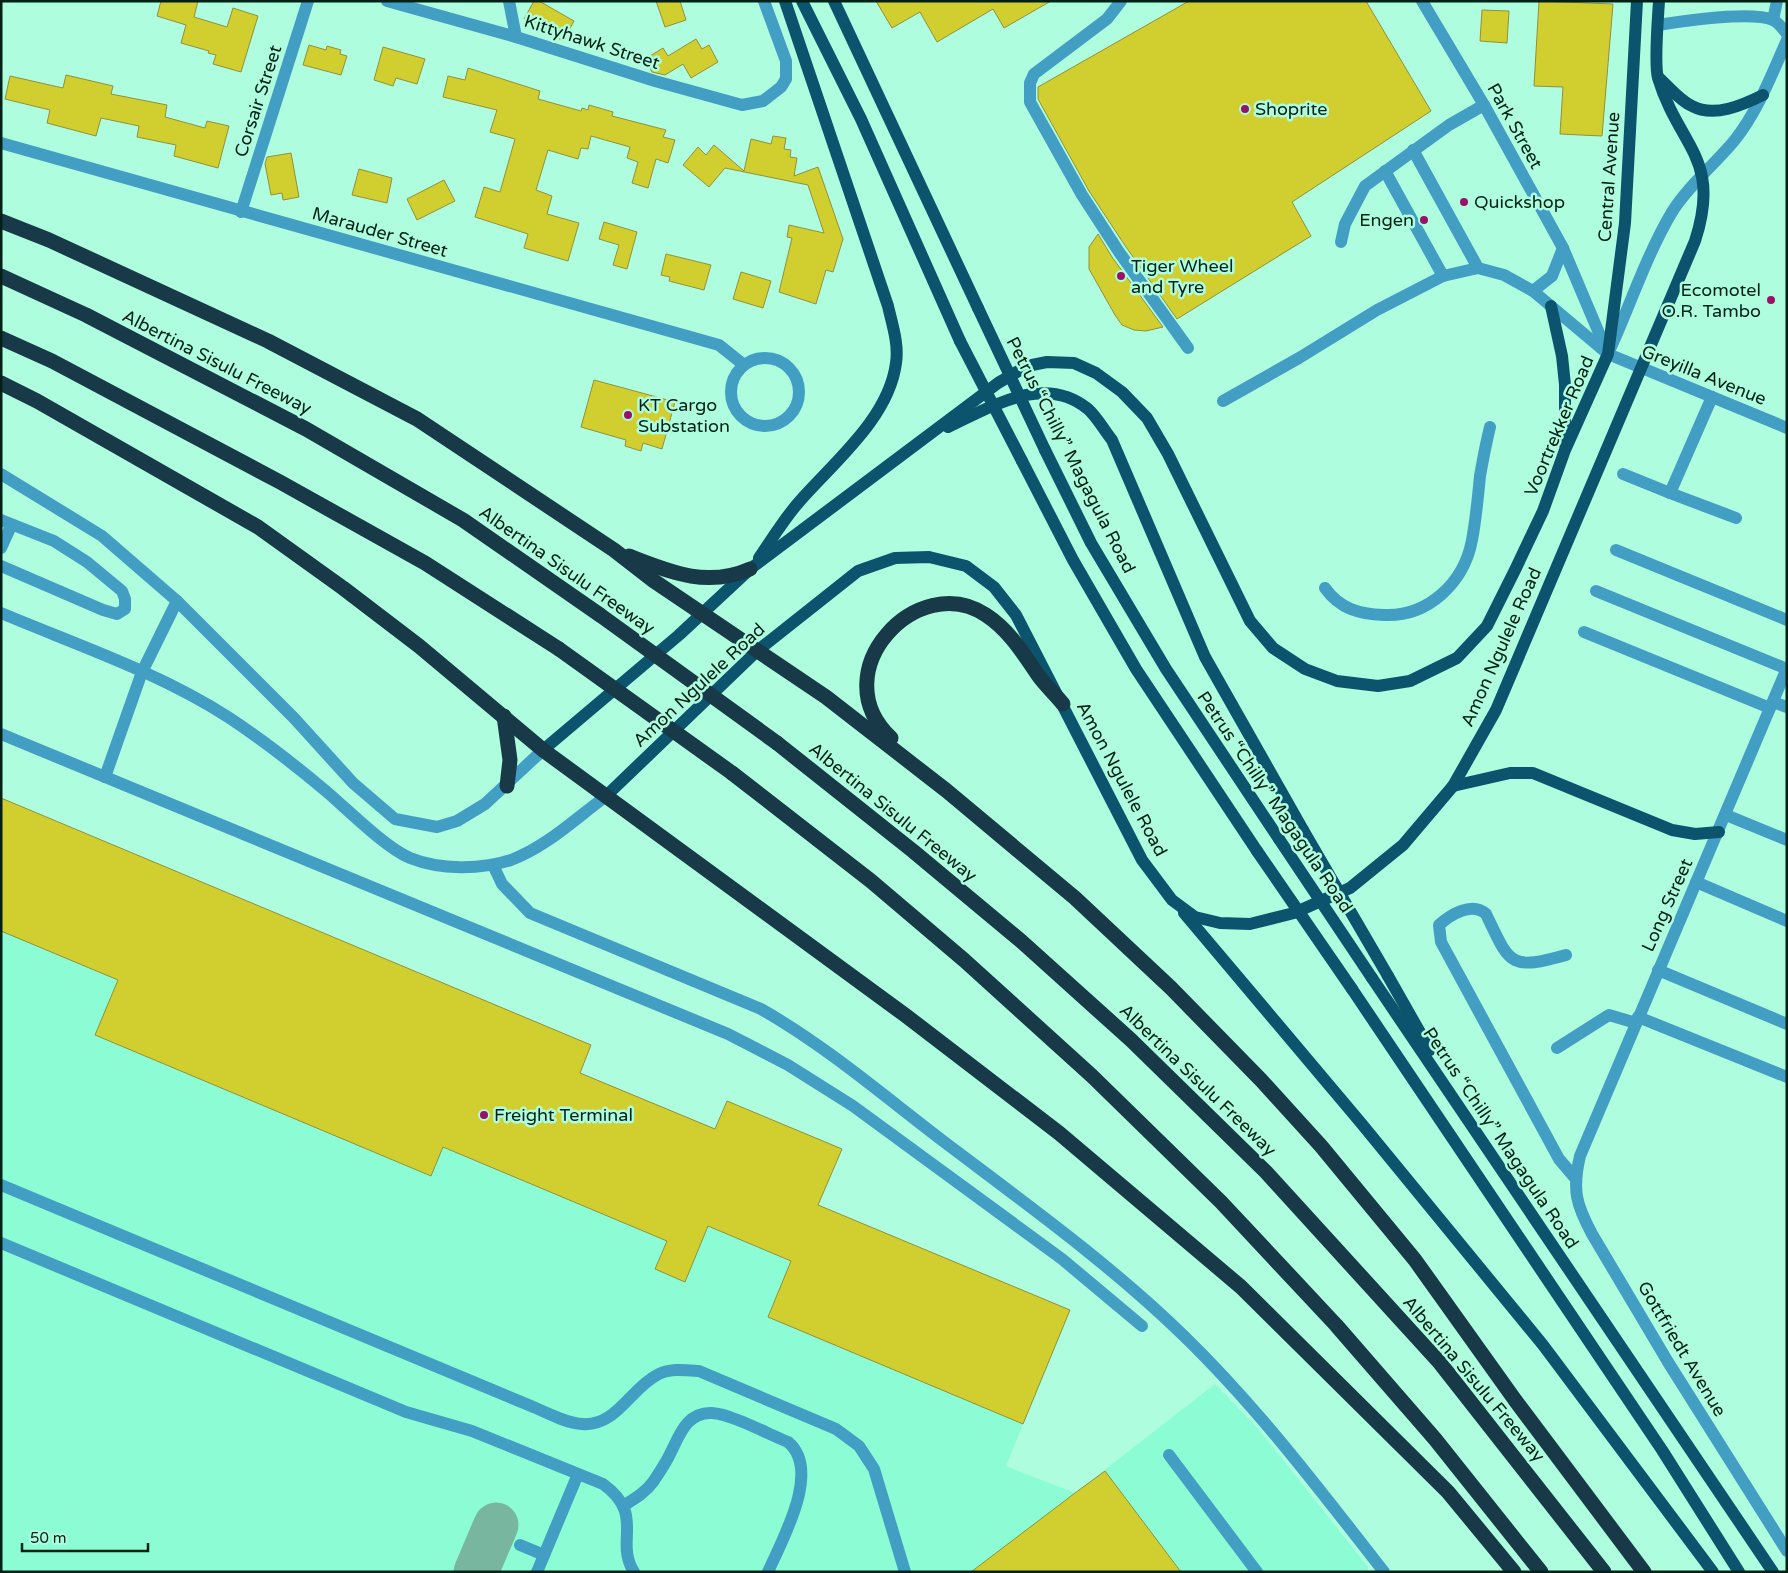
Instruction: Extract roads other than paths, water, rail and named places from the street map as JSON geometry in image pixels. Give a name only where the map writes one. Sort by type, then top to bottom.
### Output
[{"type":"highway","points":[[1,221],[49,240],[268,341],[417,420],[614,550],[654,581],[703,612],[826,697],[947,791],[1075,898],[1171,988],[1261,1080],[1320,1146],[1415,1260],[1515,1400],[1644,1572]]},
{"type":"highway","name":"Albertina Sisulu Freeway","points":[[1,276],[86,315],[306,429],[464,520],[600,615],[777,743],[913,851],[1021,941],[1131,1040],[1266,1172],[1440,1363],[1604,1572]]},
{"type":"highway","points":[[1,338],[52,361],[280,482],[425,563],[559,649],[732,773],[872,880],[1092,1076],[1221,1202],[1336,1325],[1435,1438],[1541,1572]]},
{"type":"highway","points":[[1,383],[37,401],[258,527],[343,588],[504,716],[543,750],[605,797],[905,1014],[1059,1133],[1191,1243],[1282,1327],[1448,1492],[1514,1572]]},
{"type":"highway","points":[[614,550],[670,572],[704,578],[733,576],[751,568]]},
{"type":"highway","points":[[947,791],[884,731],[869,708],[866,681],[870,666],[876,652],[896,624],[910,614],[928,607],[947,604],[966,606],[985,614],[1017,644],[1039,676],[1063,704]]},
{"type":"highway","points":[[504,716],[510,760],[507,786]]},
{"type":"main road","points":[[751,568],[798,504],[874,418],[890,385],[896,363],[896,346],[888,306],[785,1]]},
{"type":"main road","points":[[802,1],[861,119],[960,341],[1073,560],[1136,669],[1656,1442],[1739,1572]]},
{"type":"main road","name":"Petrus “Chilly” Magagula Road","points":[[834,1],[1045,450],[1091,543],[1166,669],[1773,1572]]},
{"type":"main road","name":"Central Avenue","points":[[1608,354],[1625,223],[1637,1]]},
{"type":"main road","points":[[1639,369],[1690,256],[1700,226],[1705,199],[1703,172],[1696,153],[1669,105],[1658,76],[1659,1]]},
{"type":"main road","points":[[1658,76],[1692,106],[1706,110],[1740,106],[1762,94]]},
{"type":"main road","points":[[1551,306],[1562,356],[1565,385],[1565,450]]},
{"type":"main road","name":"Voortrekker Road","points":[[1543,511],[1565,450],[1608,354]]},
{"type":"main road","name":"Amon Ngulele Road","points":[[543,750],[703,612],[751,568],[998,383],[1027,366],[1047,362],[1074,363],[1096,373],[1122,392],[1147,418],[1168,454],[1250,621],[1273,648],[1305,669],[1345,682],[1378,686],[1410,681],[1457,658],[1487,626],[1543,511]]},
{"type":"main road","name":"Amon Ngulele Road","points":[[605,797],[757,651],[858,572],[895,558],[929,557],[966,566],[994,587],[1016,614],[1142,860],[1172,900],[1196,917],[1220,923],[1250,924],[1294,913],[1350,888],[1403,845],[1453,786],[1496,710],[1639,369]]},
{"type":"main road","points":[[923,438],[1004,401],[1034,392],[1061,394],[1088,410],[1112,440],[1205,656],[1478,1133]]},
{"type":"main road","points":[[1453,786],[1510,773],[1533,773],[1672,830],[1695,834],[1719,832]]},
{"type":"main road","points":[[1172,900],[1361,1123],[1543,1345],[1713,1572]]},
{"type":"street","name":"Corsair Street","points":[[241,212],[308,1]]},
{"type":"street","name":"Kittyhawk Street","points":[[388,1],[516,36],[655,81],[742,106],[763,101],[781,87],[786,79],[786,61],[764,1]]},
{"type":"street","points":[[509,1],[516,36]]},
{"type":"street","points":[[1122,1],[1107,19],[1034,74],[1030,83],[1030,102],[1087,203],[1119,252],[1188,348]]},
{"type":"street","name":"Park Street","points":[[1422,1],[1484,106],[1563,248],[1608,354]]},
{"type":"street","points":[[1773,20],[1777,1]]},
{"type":"street","points":[[1658,25],[1682,21],[1750,17],[1773,20],[1787,34]]},
{"type":"street","points":[[1608,354],[1672,212],[1703,172],[1733,142],[1747,124],[1787,40]]},
{"type":"street","points":[[1341,242],[1345,224],[1365,186],[1449,125],[1484,106]]},
{"type":"street","name":"Marauder Street","points":[[1,143],[241,212],[720,345],[744,364]]},
{"type":"street","points":[[1223,401],[1299,358],[1377,310],[1443,276],[1478,268],[1413,150]]},
{"type":"street","points":[[1385,171],[1443,276]]},
{"type":"street","points":[[1533,291],[1552,276],[1563,248]]},
{"type":"street","name":"Greyilla Avenue","points":[[1478,268],[1504,275],[1533,291],[1608,354],[1639,369],[1787,428]]},
{"type":"street","points":[[758,358],[775,359],[789,367],[798,381],[799,398],[792,413],[779,423],[763,426],[747,421],[736,410],[730,394],[734,378],[744,364],[758,358]]},
{"type":"street","points":[[1670,493],[1712,397]]},
{"type":"street","points":[[1325,588],[1333,600],[1352,611],[1400,616],[1413,612],[1445,592],[1464,563],[1472,542],[1490,427]]},
{"type":"street","points":[[1,474],[102,536],[177,601],[294,718],[353,783],[385,813],[395,819],[411,824],[437,827],[457,821],[485,804],[507,786],[543,750]]},
{"type":"street","points":[[1623,474],[1736,518]]},
{"type":"street","points":[[1,548],[6,523],[54,542],[87,562],[122,591],[125,599],[125,609],[120,614],[108,612],[1,566]]},
{"type":"street","points":[[1616,550],[1787,620]]},
{"type":"street","points":[[1596,591],[1787,669]]},
{"type":"street","points":[[105,777],[142,672],[177,601]]},
{"type":"street","points":[[1,613],[142,672],[210,706],[274,748],[360,821],[410,858],[449,866],[493,865],[513,859],[549,840],[605,797]]},
{"type":"street","points":[[1584,632],[1771,705],[1787,708]]},
{"type":"street","name":"Long Street","points":[[1580,1156],[1787,669]]},
{"type":"street","points":[[1,734],[728,1034],[788,1065],[853,1106],[1062,1259],[1142,1326]]},
{"type":"street","points":[[1726,815],[1787,840]]},
{"type":"street","points":[[493,865],[502,884],[530,913],[761,1009],[786,1023],[1123,1280],[1183,1335],[1226,1379],[1295,1457],[1384,1572]]},
{"type":"street","points":[[1696,882],[1787,921]]},
{"type":"street","points":[[1566,955],[1530,964],[1513,959],[1502,945],[1482,910],[1471,908],[1460,911],[1439,926],[1442,942],[1558,1159],[1576,1179]]},
{"type":"street","points":[[1658,970],[1787,1024]]},
{"type":"street","points":[[1557,1048],[1609,1015],[1637,1020],[1787,1077]]},
{"type":"street","name":"Gottfriedt Avenue","points":[[1580,1156],[1576,1179],[1577,1200],[1592,1234],[1668,1362],[1787,1551]]},
{"type":"street","points":[[1,1185],[522,1402],[581,1424],[595,1423],[613,1415],[639,1388],[657,1375],[677,1370],[699,1371],[836,1429],[859,1446],[874,1469],[904,1572]]},
{"type":"street","points":[[1,1242],[406,1412],[472,1431],[609,1488],[623,1506],[629,1527],[627,1551],[634,1572]]},
{"type":"street","points":[[623,1506],[648,1488],[670,1454],[682,1429],[692,1418],[701,1414],[712,1413],[723,1416],[788,1442],[796,1451],[800,1461],[800,1492],[768,1572]]},
{"type":"street","points":[[1169,1455],[1257,1572]]},
{"type":"street","points":[[537,1572],[578,1474]]},
{"type":"street","points":[[520,1545],[544,1555]]},
{"type":"place","name":"Shoprite","points":[[1245,109]]},
{"type":"place","name":"Quickshop","points":[[1464,202]]},
{"type":"place","name":"Engen","points":[[1424,220]]},
{"type":"place","name":"Tiger Wheel and Tyre","points":[[1121,276]]},
{"type":"place","name":"Ecomotel O.R. Tambo","points":[[1771,300]]},
{"type":"place","name":"KT Cargo Substation","points":[[628,415]]},
{"type":"place","name":"Freight Terminal","points":[[484,1115]]}]
